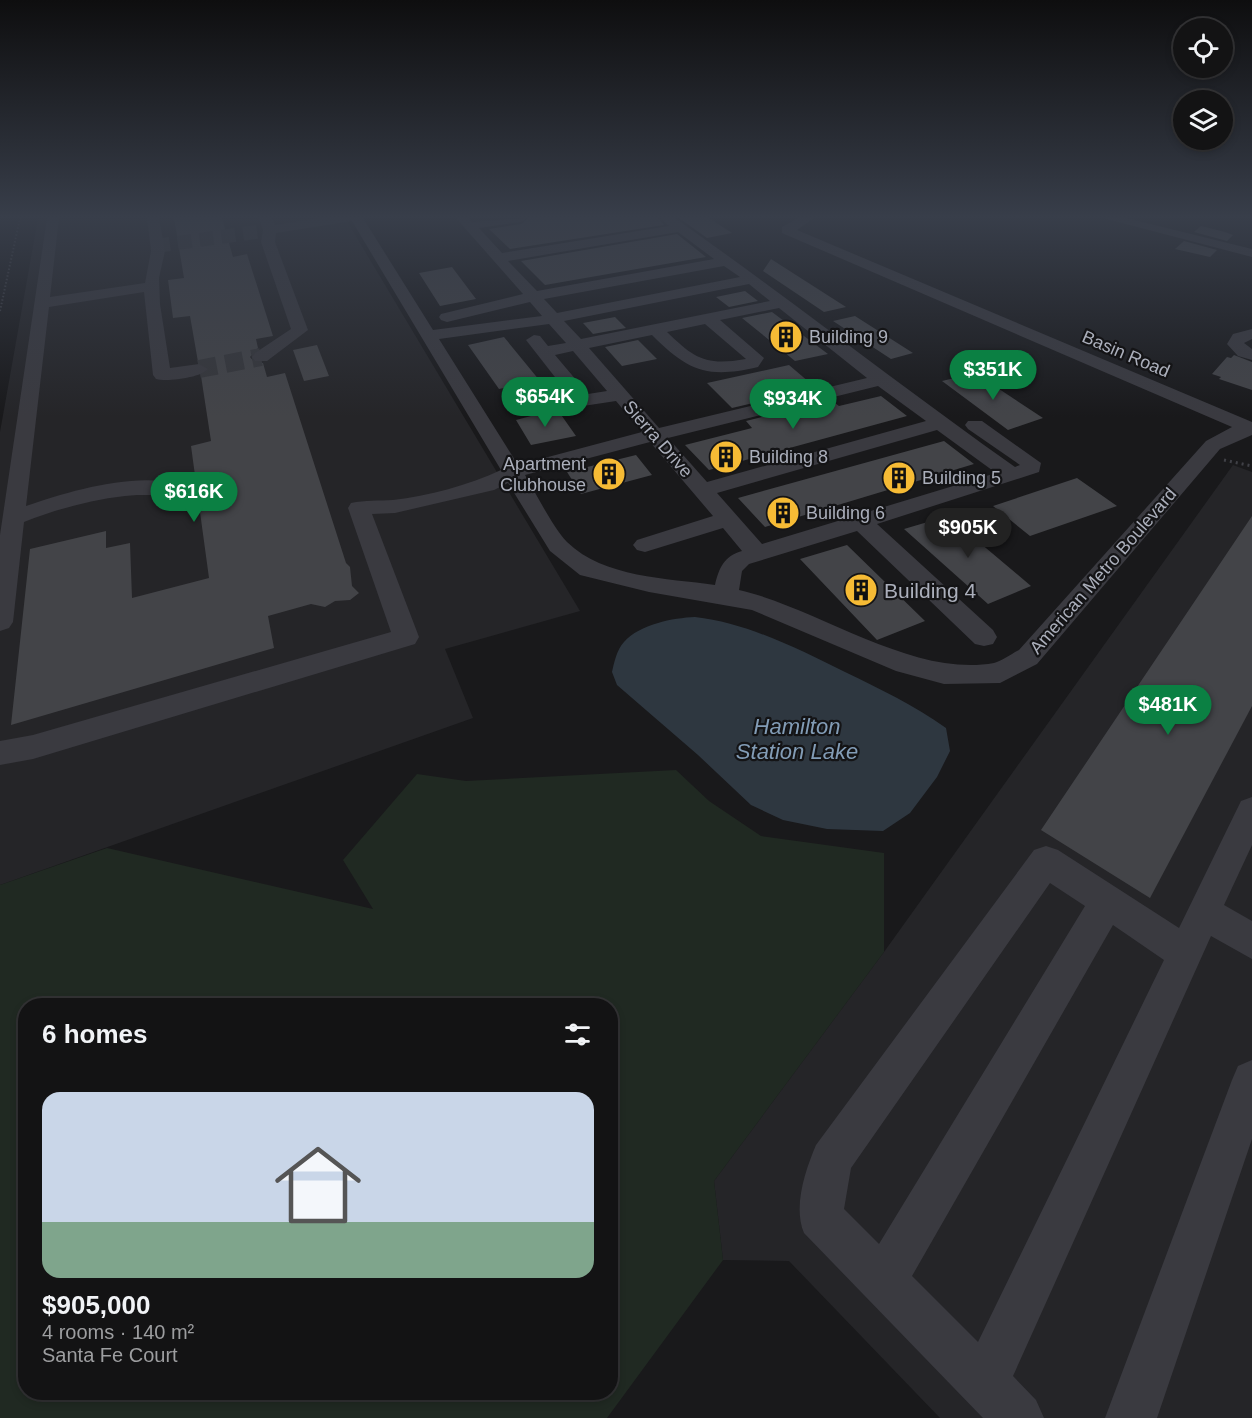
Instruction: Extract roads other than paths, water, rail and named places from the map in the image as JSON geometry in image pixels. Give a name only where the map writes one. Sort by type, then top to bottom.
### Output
[{"type":"street","points":[[0,622],[44,284]]},
{"type":"street","points":[[154,284],[162,375],[200,369]]},
{"type":"street","points":[[261,357],[300,330],[283,284]]},
{"type":"street","name":"American Metro Boulevard","points":[[394,284],[425,330],[558,546],[579,564],[649,584],[724,595],[759,603],[906,664],[944,674],[1000,673],[1015,666],[1039,648],[1200,460],[1214,445],[1248,421]]},
{"type":"street","name":"Sierra Drive","points":[[520,284],[577,345],[758,553]]},
{"type":"street","points":[[425,330],[531,297],[598,284]]},
{"type":"street","points":[[425,330],[552,319],[726,284]]},
{"type":"street","points":[[758,284],[880,379],[1012,475]]},
{"type":"street","name":"Basin Road","points":[[908,284],[1224,418],[1248,421]]},
{"type":"street","points":[[593,285],[616,306]]},
{"type":"street","points":[[41,305],[142,292],[153,288]]},
{"type":"street","points":[[545,352],[781,303]]},
{"type":"street","points":[[655,329],[690,362],[706,369],[723,370],[752,363],[755,358],[708,318]]},
{"type":"street","points":[[529,333],[583,400],[620,395]]},
{"type":"street","points":[[1252,334],[1239,338],[1235,344],[1244,352],[1252,355]]},
{"type":"street","points":[[0,753],[33,747],[406,638],[359,508],[395,506],[486,485],[514,472],[654,435],[903,375],[1031,463],[1032,468],[1012,475],[741,560],[731,568],[724,595]]},
{"type":"street","points":[[704,490],[941,423]]},
{"type":"street","points":[[145,486],[165,488],[146,496],[34,519],[14,519],[40,506],[145,486]]},
{"type":"street","points":[[645,545],[729,518]]},
{"type":"street","points":[[860,521],[984,637]]},
{"type":"street","points":[[984,1383],[1252,811]]},
{"type":"street","points":[[1018,1418],[820,1217],[831,1160],[1046,861],[1186,954]]},
{"type":"street","points":[[883,1281],[1107,902]]},
{"type":"street","points":[[1203,912],[1252,941]]},
{"type":"street","points":[[1131,1418],[1252,1080]]},
{"type":"water","name":"Hamilton Station Lake","points":[[695,617],[734,625],[791,646],[897,698],[946,728],[950,751],[937,777],[910,813],[883,831],[827,829],[783,820],[751,805],[698,755],[617,685],[612,672],[615,660],[622,645],[631,636],[657,623]]},
{"type":"tunnel","points":[[199,369],[261,357]]},
{"type":"place","name":"Building 9","points":[[786,337]]},
{"type":"place","name":"Building 8","points":[[726,457]]},
{"type":"place","name":"Apartment Clubhouse","points":[[609,474]]},
{"type":"place","name":"Building 5","points":[[899,478]]},
{"type":"place","name":"Building 6","points":[[783,513]]},
{"type":"place","name":"Building 4","points":[[861,590]]}]
